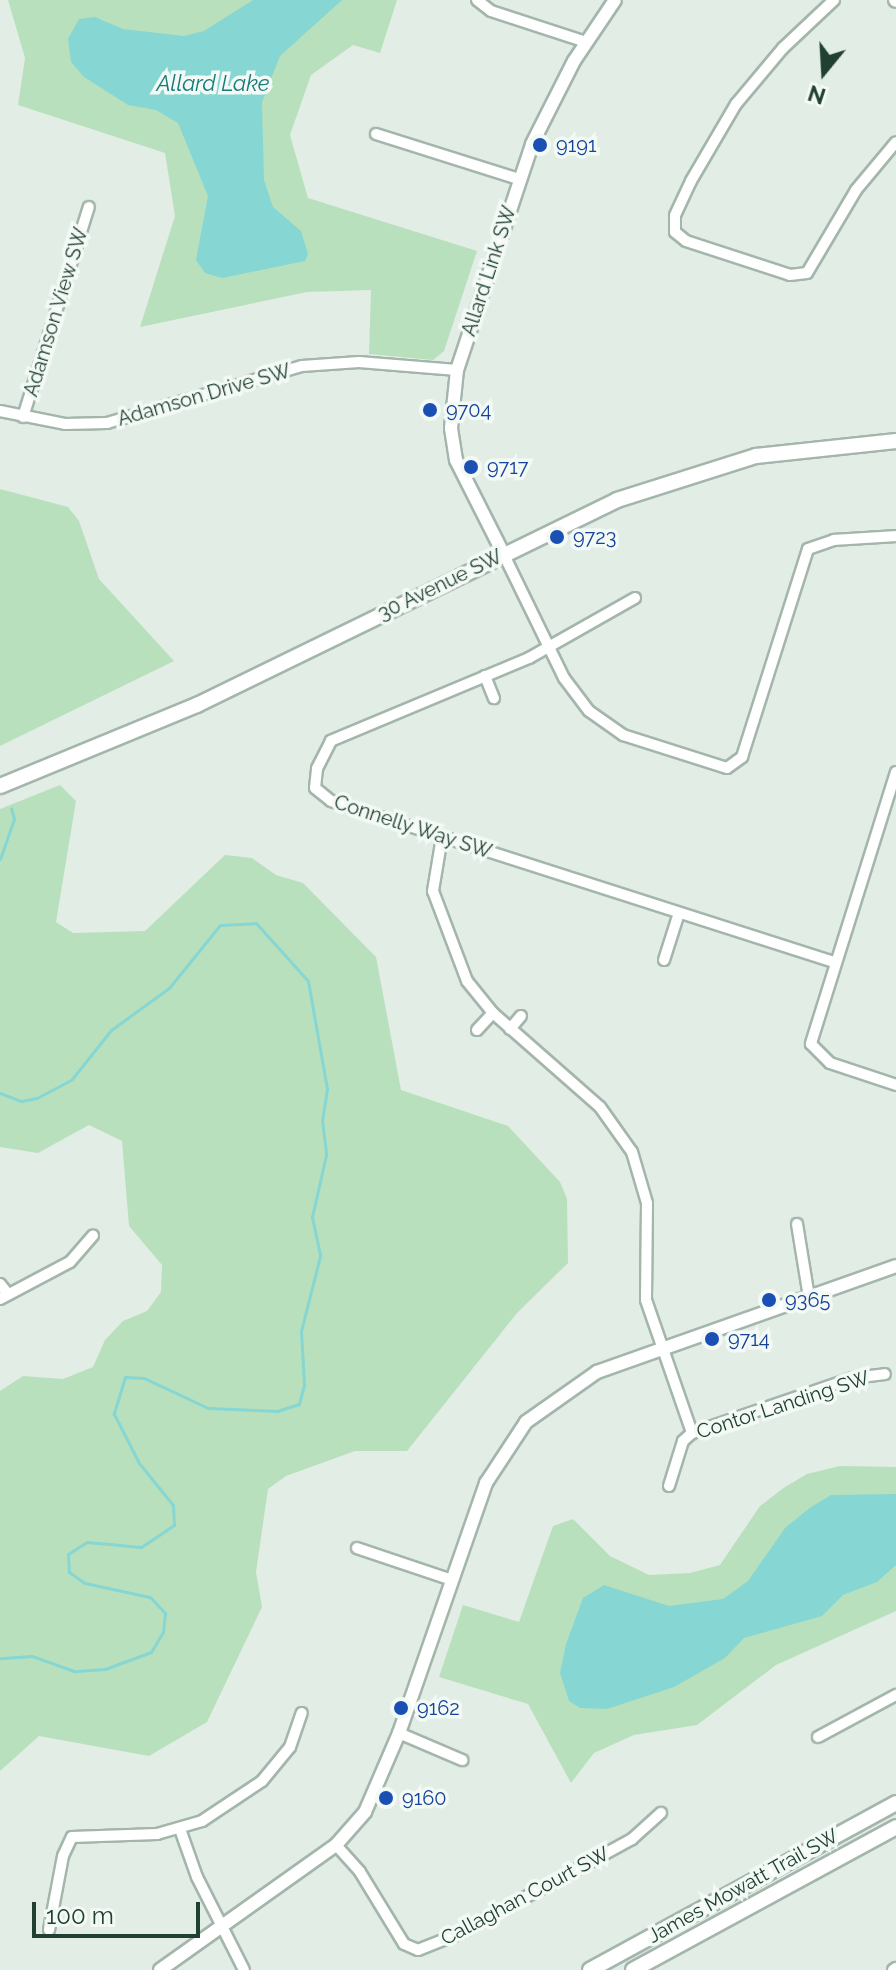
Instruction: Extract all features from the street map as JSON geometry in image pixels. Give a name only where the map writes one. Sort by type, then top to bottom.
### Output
[{"type":"main road","name":"30 Avenue SW","points":[[0,786],[197,705],[617,500],[702,470],[790,450],[896,441]]},
{"type":"main road","name":"James Mowatt Trail SW","points":[[590,1970],[896,1803]]},
{"type":"main road","name":"James Mowatt Trail SW","points":[[633,1970],[896,1827]]},
{"type":"street","points":[[477,0],[491,11],[586,42]]},
{"type":"street","name":"Allard Link SW","points":[[503,553],[456,460],[451,428],[457,370],[519,179],[546,112],[586,42],[615,0]]},
{"type":"street","points":[[834,0],[736,104],[691,181],[675,216],[675,232],[686,241],[801,275],[812,267],[856,190],[896,142]]},
{"type":"street","points":[[376,134],[519,179]]},
{"type":"street","name":"Adamson View SW","points":[[23,417],[89,207]]},
{"type":"street","name":"Adamson Drive SW","points":[[0,411],[65,424],[118,421],[310,365],[359,362],[457,370]]},
{"type":"street","points":[[503,553],[574,694],[611,728],[715,766],[732,767],[742,757],[808,549],[834,540],[896,536]]},
{"type":"street","name":"Connelly Way SW","points":[[635,598],[550,646],[331,741],[314,777],[315,788],[324,798],[834,962]]},
{"type":"street","points":[[485,676],[494,698]]},
{"type":"street","points":[[896,772],[892,802],[834,962],[811,1036],[814,1052],[830,1063],[896,1085]]},
{"type":"street","points":[[442,837],[433,875],[437,907],[467,981],[493,1013],[600,1107],[632,1152],[647,1203],[646,1300],[692,1433]]},
{"type":"street","points":[[664,960],[679,913]]},
{"type":"street","points":[[477,1030],[493,1013]]},
{"type":"street","points":[[510,1029],[521,1016]]},
{"type":"street","points":[[797,1224],[809,1297]]},
{"type":"street","points":[[0,1284],[4,1297],[70,1262],[93,1236]]},
{"type":"street","points":[[160,1970],[336,1845],[375,1796],[486,1483],[526,1422],[579,1381],[661,1348],[896,1266]]},
{"type":"street","name":"Contor Landing SW","points":[[669,1486],[683,1441],[692,1433],[853,1378],[885,1374]]},
{"type":"street","points":[[357,1548],[452,1580]]},
{"type":"street","points":[[818,1737],[896,1695]]},
{"type":"street","points":[[49,1930],[63,1856],[72,1837],[140,1836],[180,1829],[226,1807],[262,1781],[290,1747],[302,1713]]},
{"type":"street","points":[[399,1733],[462,1760]]},
{"type":"street","name":"Callaghan Court SW","points":[[336,1845],[360,1872],[404,1944],[418,1950],[458,1934],[632,1839],[661,1813]]},
{"type":"street","points":[[180,1829],[244,1970]]},
{"type":"green space","points":[[8,0],[397,0],[380,53],[353,45],[311,75],[290,135],[308,198],[477,251],[444,351],[433,360],[369,354],[371,290],[307,292],[140,327],[175,216],[165,153],[18,105],[25,58]]},
{"type":"green space","points":[[0,489],[68,507],[79,521],[99,579],[174,661],[0,746]]},
{"type":"green space","points":[[60,785],[76,801],[56,922],[73,933],[145,931],[225,855],[252,858],[276,875],[303,883],[376,957],[401,1090],[508,1126],[560,1182],[567,1199],[568,1263],[517,1313],[407,1451],[355,1451],[286,1476],[268,1489],[256,1572],[262,1607],[207,1722],[149,1756],[39,1736],[0,1771],[0,1391],[23,1376],[63,1379],[93,1367],[105,1340],[123,1321],[147,1311],[161,1292],[162,1265],[129,1226],[122,1141],[89,1125],[38,1153],[0,1147],[0,809]]},
{"type":"green space","points":[[840,1466],[896,1467],[896,1611],[776,1665],[697,1725],[634,1735],[594,1753],[571,1783],[528,1704],[439,1677],[463,1605],[519,1622],[553,1526],[573,1519],[610,1556],[649,1575],[690,1573],[720,1565],[760,1506],[785,1487],[807,1474]]},
{"type":"water","name":"Allard Lake","points":[[253,0],[342,0],[280,56],[262,102],[264,180],[273,207],[301,231],[308,254],[305,261],[222,278],[205,273],[196,260],[208,196],[178,123],[156,110],[128,105],[84,77],[71,62],[68,39],[79,19],[95,17],[123,29],[184,36],[204,31]]},
{"type":"water","points":[[896,1494],[896,1565],[877,1582],[843,1595],[822,1616],[744,1638],[725,1658],[674,1687],[607,1709],[580,1708],[569,1701],[560,1673],[566,1644],[583,1598],[604,1585],[669,1606],[723,1599],[748,1581],[785,1528],[811,1507],[831,1495]]},
{"type":"waterway","points":[[0,859],[14,819],[11,808]]},
{"type":"waterway","points":[[0,1093],[21,1101],[37,1098],[72,1079],[111,1030],[169,988],[220,925],[256,923],[308,981],[327,1089],[322,1120],[326,1155],[312,1217],[320,1256],[301,1331],[304,1385],[299,1404],[278,1411],[208,1408],[144,1378],[125,1377],[114,1414],[139,1463],[173,1505],[174,1525],[141,1547],[87,1542],[68,1554],[69,1572],[85,1583],[150,1597],[165,1613],[163,1632],[151,1652],[105,1669],[74,1671],[32,1656],[0,1658]]},
{"type":"place","name":"9191","points":[[540,145]]},
{"type":"place","name":"9704","points":[[430,410]]},
{"type":"place","name":"9717","points":[[471,467]]},
{"type":"place","name":"9723","points":[[557,537]]},
{"type":"place","name":"9365","points":[[769,1300]]},
{"type":"place","name":"9714","points":[[712,1339]]},
{"type":"place","name":"9162","points":[[401,1708]]},
{"type":"place","name":"9160","points":[[386,1798]]}]
